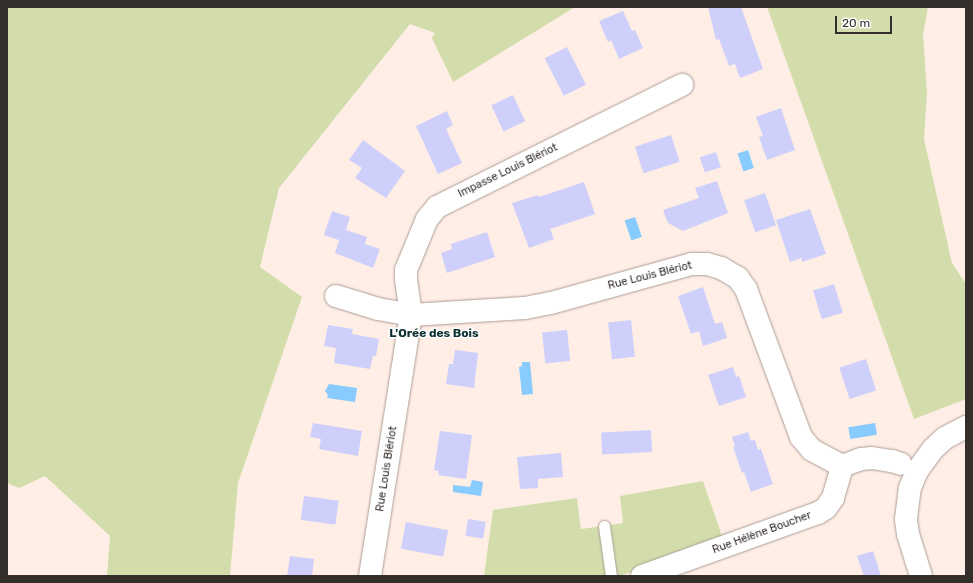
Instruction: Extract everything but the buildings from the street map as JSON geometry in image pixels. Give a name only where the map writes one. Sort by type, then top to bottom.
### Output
[{"type":"street","name":"Impasse Louis Blériot","points":[[411,315],[406,270],[427,219],[437,207],[682,85]]},
{"type":"street","name":"Rue Louis Blériot","points":[[336,296],[384,311],[411,315],[531,307],[692,264],[707,264],[721,268],[738,278],[746,289],[800,437],[812,450],[842,466]]},
{"type":"street","name":"Rue Louis Blériot","points":[[370,576],[411,315]]},
{"type":"street","points":[[921,576],[908,534],[906,519],[910,488],[917,471],[933,449],[945,438],[966,426]]},
{"type":"street","points":[[842,466],[872,458],[901,464]]},
{"type":"street","name":"Rue Hélène Boucher","points":[[642,576],[818,513],[826,508],[833,498],[842,466]]},
{"type":"lane","points":[[604,526],[611,576]]},
{"type":"green space","points":[[7,7],[575,7],[453,82],[432,38],[435,33],[410,24],[279,188],[260,267],[302,297],[238,483],[230,576],[107,576],[110,536],[45,476],[19,488],[7,483]]},
{"type":"green space","points":[[767,7],[928,7],[923,35],[927,93],[924,139],[952,263],[966,284],[966,399],[914,419]]},
{"type":"green space","points":[[703,481],[723,539],[620,576],[484,576],[493,510],[577,498],[581,529],[604,526],[623,523],[620,496]]},
{"type":"water","points":[[748,150],[754,168],[743,171],[738,153]]},
{"type":"water","points":[[635,217],[642,237],[631,240],[625,221]]},
{"type":"water","points":[[522,362],[530,362],[533,394],[522,395],[519,367],[522,366]]},
{"type":"water","points":[[329,384],[357,388],[355,402],[327,398],[328,395],[325,391]]},
{"type":"water","points":[[875,423],[877,435],[850,439],[848,427]]},
{"type":"water","points":[[472,480],[483,482],[481,496],[453,492],[453,485],[470,487]]},
{"type":"district","name":"L'Orée des Bois","points":[[434,334]]}]
